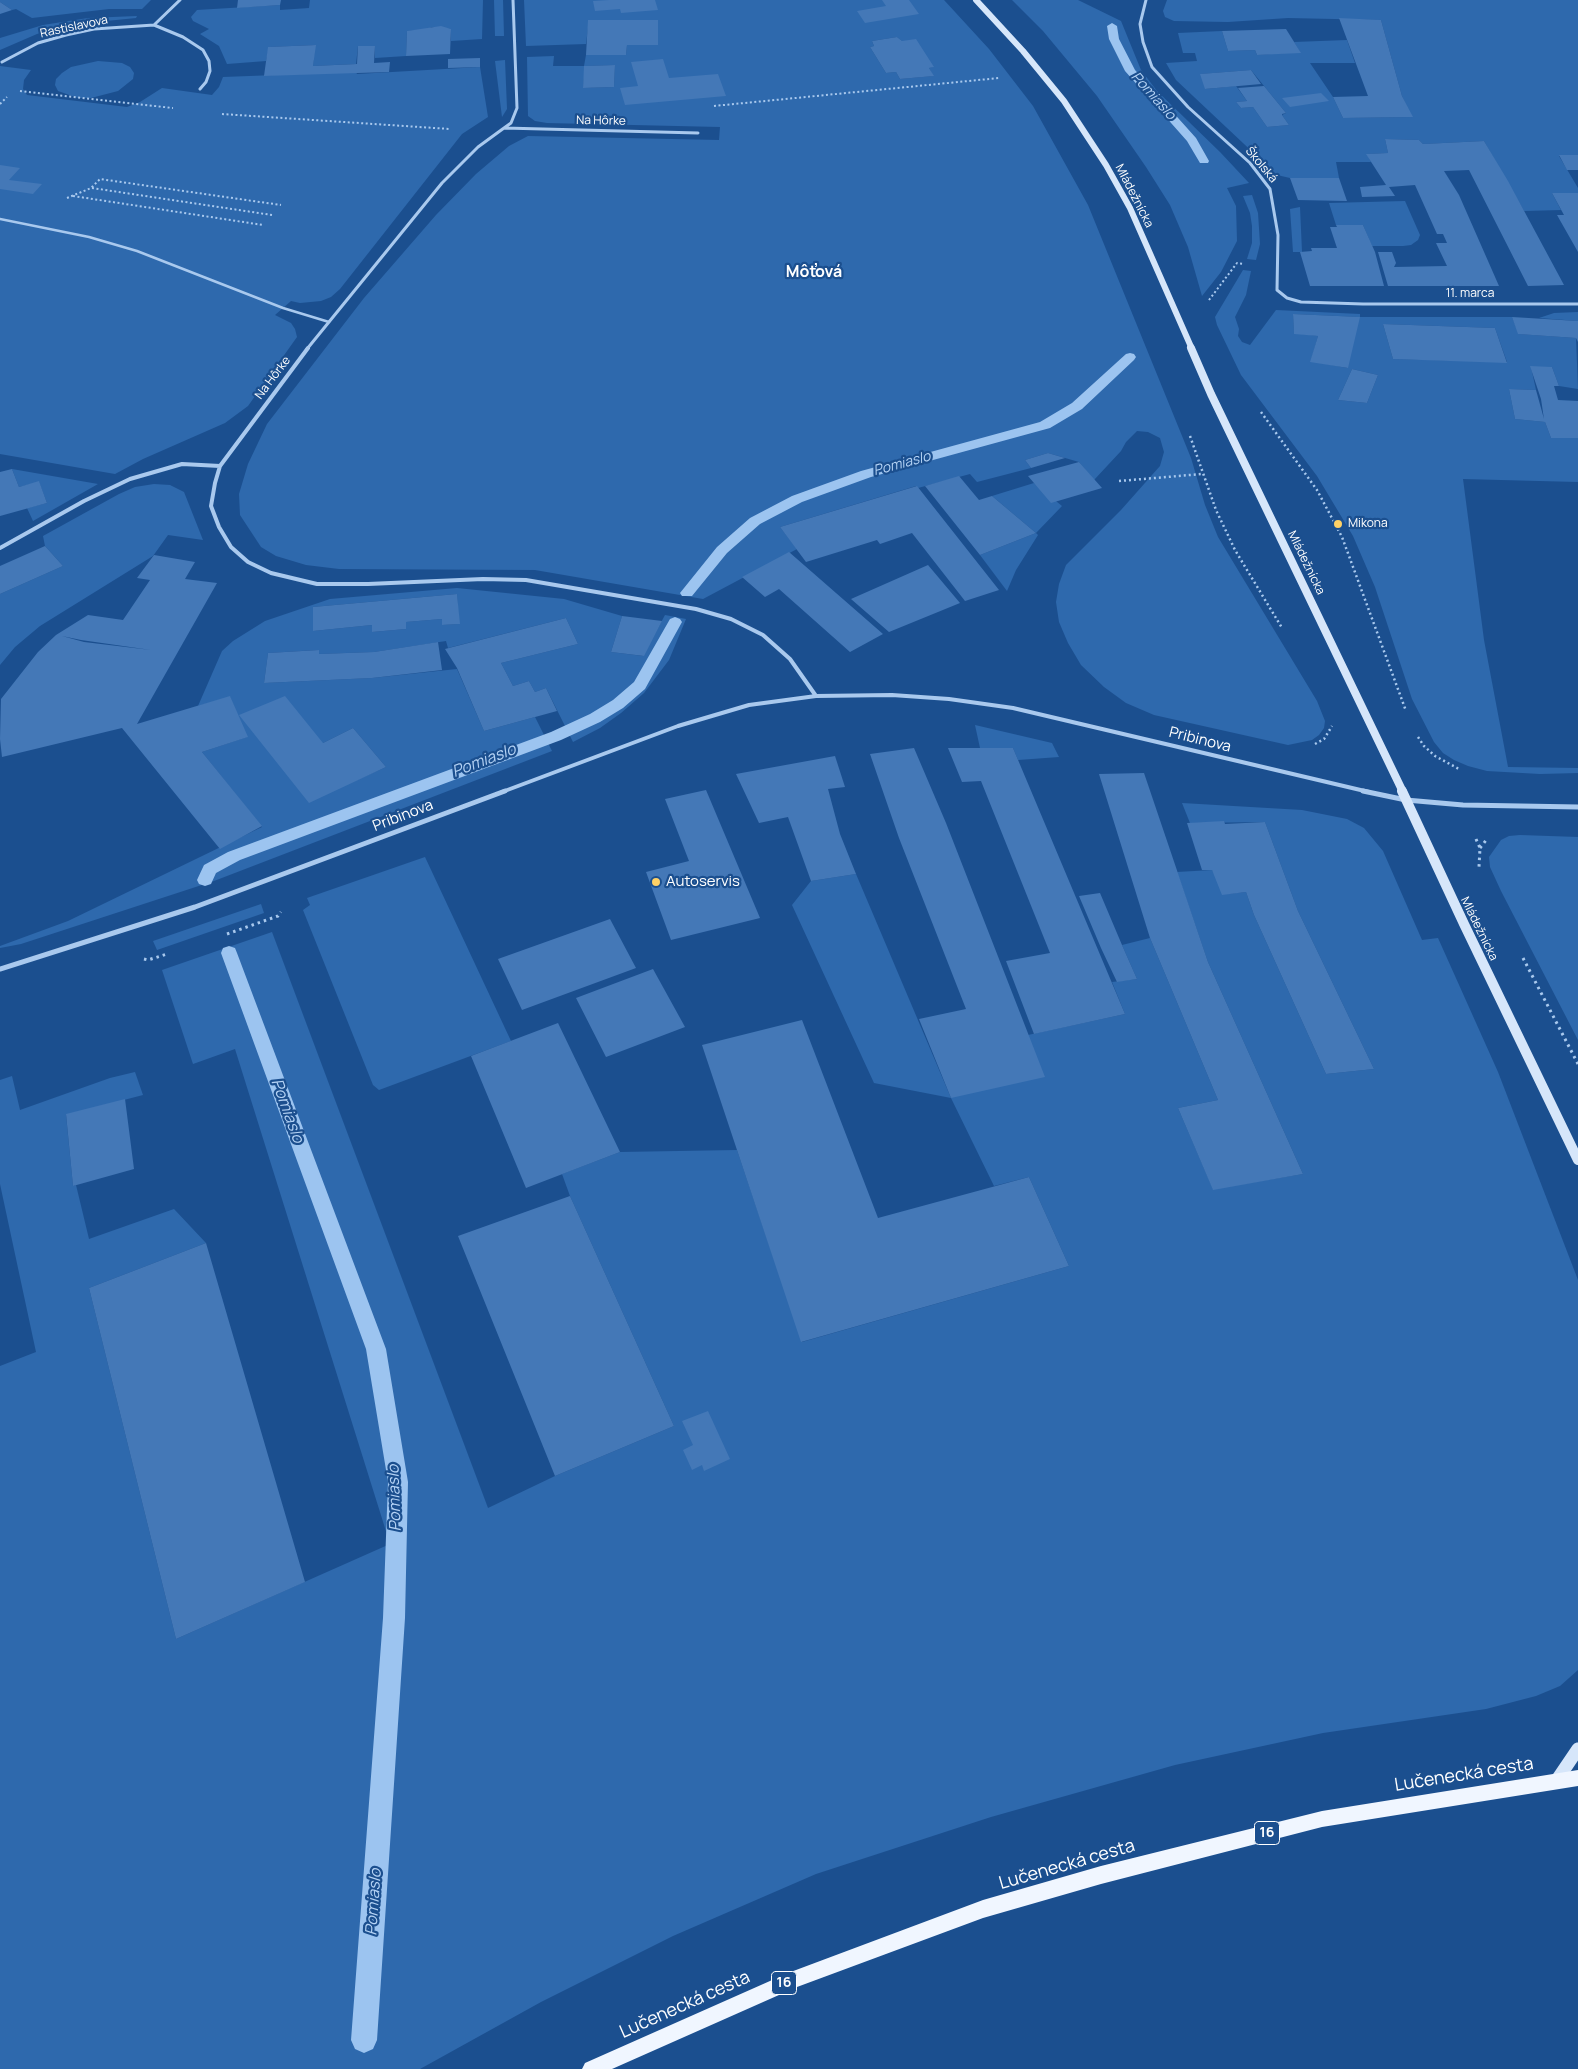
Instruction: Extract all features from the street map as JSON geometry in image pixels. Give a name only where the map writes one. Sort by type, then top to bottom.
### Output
[{"type":"main road","name":"Lučenecká cesta","points":[[591,2069],[794,1979],[983,1909],[1101,1875],[1322,1819],[1578,1778]]},
{"type":"street","points":[[154,25],[180,0]]},
{"type":"street","name":"Na Hôrke","points":[[220,466],[284,378],[442,183],[478,147],[511,123],[516,108],[513,0]]},
{"type":"street","name":"Mládežnícka","points":[[976,0],[1024,51],[1064,101],[1106,165],[1130,208],[1211,394],[1369,719],[1578,1160]]},
{"type":"street","name":"Školská","points":[[1146,0],[1140,24],[1143,42],[1152,67],[1188,107],[1250,164],[1270,189],[1278,235],[1277,290],[1287,298],[1301,302],[1363,304]]},
{"type":"street","name":"Rastislavova","points":[[2,62],[38,42],[66,35],[101,28],[154,25],[184,37],[203,50],[209,61],[210,71],[206,82],[200,89]]},
{"type":"street","name":"Na Hôrke","points":[[504,128],[698,133]]},
{"type":"street","name":"11. marca","points":[[1363,304],[1578,304]]},
{"type":"street","points":[[0,548],[84,501],[130,478],[182,464],[220,466],[212,506],[219,527],[231,547],[248,562],[271,574],[317,584],[368,584],[483,578],[526,580],[696,609],[731,619],[763,635],[790,659],[816,696]]},
{"type":"street","name":"Pribinova","points":[[0,969],[195,907],[678,726],[749,705],[816,696],[892,695],[949,699],[1013,708],[1303,778],[1406,800],[1463,805],[1578,807]]},
{"type":"street","points":[[1557,1780],[1578,1749]]},
{"type":"lane","points":[[0,219],[89,236],[137,251],[283,308],[329,322]]},
{"type":"path","points":[[945,83],[987,78]]},
{"type":"path","points":[[19,91],[175,109]]},
{"type":"path","points":[[0,104],[7,97]]},
{"type":"path","points":[[215,113],[456,130]]},
{"type":"path","points":[[11,221],[91,188],[100,179],[281,204]]},
{"type":"path","points":[[91,188],[272,215]]},
{"type":"path","points":[[72,196],[263,225]]},
{"type":"path","points":[[1210,298],[1237,263],[1244,264]]},
{"type":"path","points":[[1187,430],[1216,510],[1235,550],[1283,630]]},
{"type":"path","points":[[1298,463],[1328,509],[1342,537],[1408,716]]},
{"type":"path","points":[[1118,480],[1202,474]]},
{"type":"path","points":[[1417,734],[1424,746],[1448,764]]},
{"type":"path","points":[[1476,838],[1480,848],[1480,871]]},
{"type":"path","points":[[222,935],[278,916],[282,910]]},
{"type":"path","points":[[140,958],[148,960],[176,951]]},
{"type":"path","points":[[1521,952],[1578,1064]]},
{"type":"shaded area","points":[[0,0],[151,0],[142,9],[109,9],[32,18],[16,9],[12,10],[0,2]]},
{"type":"shaded area","points":[[310,0],[483,0],[482,39],[451,41],[451,29],[432,27],[426,30],[407,31],[406,56],[375,58],[375,46],[358,46],[356,64],[313,66],[315,45],[269,47],[266,61],[227,64],[219,46],[200,34],[209,29],[193,21],[191,17],[197,10],[280,5],[280,10],[309,8]]},
{"type":"shaded area","points":[[494,0],[503,0],[504,36],[495,36]]},
{"type":"shaded area","points":[[524,0],[944,0],[989,49],[1033,106],[1088,205],[1191,458],[1205,505],[1218,537],[1317,701],[1325,721],[1324,728],[1319,735],[1312,740],[1288,745],[1154,715],[1126,703],[1104,687],[1081,665],[1068,643],[1059,622],[1056,602],[1059,584],[1066,565],[1121,510],[1160,466],[1164,452],[1160,438],[1148,432],[1137,431],[1094,480],[1079,462],[1048,453],[1025,460],[1031,468],[977,482],[970,474],[918,488],[916,486],[780,527],[797,549],[703,599],[535,570],[339,569],[306,565],[276,556],[261,547],[240,515],[239,494],[248,464],[267,424],[364,298],[436,215],[476,174],[509,146],[528,136],[719,140],[720,127],[547,123],[535,121],[528,116],[527,57],[554,56],[553,66],[584,66],[586,55],[626,55],[627,45],[658,45],[658,20],[589,20],[586,44],[526,46]],"holes":[[[897,37],[933,67],[929,68],[933,76],[900,79],[896,72],[886,73],[870,47],[874,46],[872,41]],[[615,65],[614,87],[583,88],[585,66]]]},
{"type":"shaded area","points":[[1012,0],[1078,0],[1121,21],[1141,70],[1157,91],[1249,183],[1227,188],[1236,206],[1237,241],[1221,272],[1202,296],[1188,247],[1170,205],[1146,167],[1097,96],[1043,31]]},
{"type":"shaded area","points":[[1167,0],[1578,0],[1578,155],[1559,156],[1578,188],[1578,193],[1552,193],[1561,210],[1524,211],[1484,141],[1423,144],[1419,140],[1385,139],[1388,153],[1367,154],[1371,162],[1336,162],[1339,178],[1290,178],[1277,175],[1176,80],[1166,63],[1197,61],[1195,53],[1183,53],[1178,33],[1222,31],[1228,51],[1255,50],[1257,55],[1300,52],[1294,42],[1347,40],[1355,63],[1310,63],[1333,97],[1343,118],[1412,117],[1402,96],[1381,20],[1288,18],[1228,22],[1174,21],[1165,17],[1163,11]],"holes":[[[1251,70],[1286,113],[1282,115],[1289,125],[1267,127],[1253,107],[1241,108],[1236,102],[1247,101],[1236,86],[1206,89],[1201,74]]]},
{"type":"shaded area","points":[[137,16],[136,18],[58,28],[37,34],[0,50],[0,38],[43,25],[88,18]]},
{"type":"shaded area","points":[[505,60],[507,109],[502,117],[495,61]]},
{"type":"shaded area","points":[[98,61],[122,63],[130,67],[134,73],[133,79],[118,91],[91,98],[78,98],[58,91],[55,85],[56,79],[62,73],[71,67]]},
{"type":"shaded area","points":[[0,66],[31,70],[24,80],[23,89],[27,95],[127,107],[140,102],[162,88],[212,95],[219,87],[223,77],[356,72],[357,74],[480,67],[488,117],[462,134],[340,289],[331,297],[321,301],[300,303],[291,301],[275,315],[291,323],[297,337],[248,406],[225,423],[143,459],[115,474],[0,454]]},
{"type":"shaded area","points":[[1252,195],[1258,213],[1260,244],[1256,260],[1247,259],[1252,243],[1252,226],[1250,213],[1243,196]]},
{"type":"shaded area","points":[[1405,201],[1420,235],[1418,240],[1411,245],[1403,246],[1372,246],[1363,225],[1336,225],[1329,203]]},
{"type":"shaded area","points":[[1300,207],[1302,252],[1293,252],[1290,209]]},
{"type":"shaded area","points":[[1243,270],[1251,271],[1246,295],[1235,317],[1239,329],[1238,336],[1242,342],[1250,345],[1276,310],[1360,314],[1360,317],[1512,317],[1519,334],[1576,338],[1578,389],[1559,386],[1552,367],[1531,367],[1536,390],[1509,389],[1515,419],[1545,422],[1551,438],[1578,438],[1578,482],[1463,479],[1484,640],[1508,767],[1578,768],[1578,773],[1540,774],[1487,771],[1454,760],[1443,753],[1434,742],[1412,699],[1375,587],[1353,536],[1317,476],[1241,375],[1215,317]],"holes":[[[1293,314],[1359,317],[1347,368],[1311,361],[1318,336],[1294,333]],[[1383,324],[1495,328],[1507,362],[1393,359]],[[1352,369],[1378,375],[1367,403],[1338,400]]]},
{"type":"shaded area","points":[[1578,312],[1578,321],[1539,318],[1554,313]]},
{"type":"shaded area","points":[[12,469],[98,484],[33,521],[27,508],[47,503],[39,482],[19,487]]},
{"type":"shaded area","points":[[1034,483],[1062,506],[1036,533],[992,496]]},
{"type":"shaded area","points":[[154,484],[170,485],[184,492],[203,540],[168,535],[153,556],[40,626],[15,647],[0,665],[0,594],[63,566],[45,546],[43,536],[119,494],[135,487]]},
{"type":"shaded area","points":[[1036,533],[1038,535],[1016,570],[1007,591],[980,555]]},
{"type":"shaded area","points":[[457,588],[564,599],[622,616],[611,652],[643,656],[665,615],[686,619],[669,660],[644,693],[600,728],[573,742],[546,688],[535,692],[529,681],[513,686],[501,663],[578,644],[566,618],[448,648],[446,641],[374,652],[319,654],[318,650],[268,653],[264,683],[372,678],[457,669],[484,731],[535,717],[552,751],[214,881],[21,944],[0,948],[0,946],[68,921],[262,827],[202,752],[247,737],[230,697],[198,706],[222,651],[233,641],[265,621],[330,599]],"holes":[[[457,594],[459,624],[443,625],[442,619],[406,622],[406,629],[372,632],[372,625],[313,631],[313,607]],[[353,728],[386,767],[350,783],[323,743]]]},
{"type":"shaded area","points":[[975,725],[1052,743],[1059,757],[1018,760],[1013,748],[980,748]]},
{"type":"shaded area","points":[[1182,803],[1302,810],[1347,819],[1364,828],[1383,851],[1422,940],[1438,938],[1498,1072],[1578,1280],[1578,1670],[1560,1686],[1536,1696],[1486,1709],[1323,1733],[1175,1765],[991,1817],[816,1874],[673,1936],[541,2002],[420,2069],[0,2069],[0,1366],[36,1352],[0,1184],[0,1080],[12,1076],[20,1110],[110,1078],[135,1072],[143,1095],[66,1115],[73,1186],[76,1185],[89,1239],[174,1209],[206,1243],[89,1288],[176,1639],[390,1544],[235,1049],[193,1064],[162,970],[272,932],[488,1508],[555,1476],[674,1426],[570,1196],[562,1174],[620,1152],[737,1150],[802,1342],[1069,1266],[1029,1177],[994,1186],[951,1098],[1028,1035],[1125,1014],[1112,982],[1137,979],[1122,945],[1150,938],[1218,1100],[1178,1108],[1213,1189],[1303,1174],[1208,962],[1177,872],[1212,870],[1226,894],[1246,892],[1254,915],[1326,1074],[1374,1069],[1298,911],[1265,822],[1190,823]]},
{"type":"shaded area","points":[[1509,836],[1578,837],[1578,1040],[1490,867],[1489,857],[1501,840]]},
{"type":"shaded area","points":[[425,857],[511,1041],[379,1090],[373,1085],[303,910],[310,905],[307,898]]},
{"type":"shaded area","points":[[856,874],[951,1098],[874,1083],[792,905],[811,881]]},
{"type":"shaded area","points":[[261,904],[264,913],[157,950],[153,941]]},
{"type":"building","points":[[238,0],[281,0],[280,5],[237,8]]},
{"type":"building","points":[[655,0],[658,10],[621,13],[620,9],[595,11],[593,1]]},
{"type":"building","points":[[882,0],[909,0],[919,14],[865,23],[857,11],[886,6]]},
{"type":"building","points":[[0,2],[12,10],[0,14]]},
{"type":"building","points":[[1339,18],[1381,20],[1402,96],[1413,117],[1343,118],[1333,97],[1368,96]]},
{"type":"building","points":[[588,20],[658,20],[658,45],[627,45],[626,55],[586,55]]},
{"type":"building","points":[[441,26],[451,29],[450,54],[406,56],[407,31]]},
{"type":"building","points":[[1286,29],[1301,53],[1257,55],[1255,50],[1228,51],[1222,31]]},
{"type":"building","points":[[897,37],[902,41],[916,39],[934,67],[929,68],[934,76],[900,79],[896,72],[886,73],[870,47],[874,46],[872,41]]},
{"type":"building","points":[[316,45],[313,66],[357,64],[358,46],[375,46],[374,63],[390,62],[389,72],[264,76],[268,47]]},
{"type":"building","points":[[480,58],[480,67],[448,68],[448,59]]},
{"type":"building","points":[[663,59],[669,78],[718,74],[726,96],[625,105],[620,88],[638,86],[631,62]]},
{"type":"building","points":[[615,65],[614,87],[583,88],[584,66]]},
{"type":"building","points":[[1251,70],[1261,84],[1205,89],[1200,74]]},
{"type":"building","points":[[1264,86],[1286,113],[1282,115],[1289,125],[1267,127],[1253,107],[1241,108],[1236,102],[1247,101],[1238,88]]},
{"type":"building","points":[[1321,93],[1329,101],[1290,107],[1282,98]]},
{"type":"building","points":[[1385,139],[1419,140],[1423,144],[1484,141],[1508,181],[1564,285],[1528,286],[1469,170],[1444,171],[1459,195],[1499,286],[1388,286],[1378,252],[1392,252],[1396,263],[1394,267],[1447,266],[1436,243],[1447,243],[1443,234],[1437,234],[1415,185],[1389,187],[1395,196],[1362,197],[1360,187],[1386,185],[1366,154],[1388,153]]},
{"type":"building","points":[[1559,155],[1578,155],[1578,170],[1567,170]]},
{"type":"building","points":[[0,165],[20,168],[9,180],[42,184],[33,194],[0,189]]},
{"type":"building","points":[[1290,178],[1339,178],[1347,201],[1298,200]]},
{"type":"building","points":[[1552,193],[1578,193],[1578,252],[1557,215],[1564,215]]},
{"type":"building","points":[[1336,225],[1363,225],[1375,252],[1384,286],[1310,286],[1300,252],[1312,251],[1311,248],[1337,248],[1330,227],[1337,227]]},
{"type":"building","points":[[1293,314],[1360,317],[1348,368],[1310,362],[1318,336],[1294,334]]},
{"type":"building","points":[[1512,317],[1578,321],[1578,342],[1576,338],[1518,334]]},
{"type":"building","points":[[1383,324],[1495,328],[1507,363],[1393,359]]},
{"type":"building","points":[[1530,366],[1552,367],[1559,386],[1554,386],[1558,400],[1578,401],[1578,438],[1551,438],[1545,422],[1515,419],[1509,389],[1536,390],[1544,419],[1541,399]]},
{"type":"building","points":[[1352,369],[1378,375],[1367,403],[1338,400]]},
{"type":"building","points":[[1048,453],[1065,458],[1031,468],[1025,460]]},
{"type":"building","points":[[1079,462],[1102,488],[1051,503],[1028,476]]},
{"type":"building","points":[[12,469],[19,487],[39,481],[47,503],[0,516],[0,472]]},
{"type":"building","points":[[959,476],[979,500],[992,496],[1036,533],[980,555],[925,486]]},
{"type":"building","points":[[917,486],[999,590],[965,601],[912,533],[880,544],[877,540],[806,562],[780,527]]},
{"type":"building","points":[[45,546],[63,566],[0,594],[0,566]]},
{"type":"building","points":[[789,552],[883,634],[850,652],[779,589],[765,597],[742,577]]},
{"type":"building","points":[[154,555],[195,562],[185,579],[217,583],[137,724],[230,696],[248,737],[202,752],[262,826],[220,849],[122,728],[2,757],[0,739],[1,699],[38,652],[56,635],[88,615],[123,620],[150,580],[137,578]],"holes":[[[62,636],[151,650],[84,642]]]},
{"type":"building","points":[[928,565],[960,603],[889,632],[851,599]]},
{"type":"building","points":[[457,594],[460,624],[442,625],[442,619],[406,622],[406,629],[372,632],[372,625],[313,631],[313,607]]},
{"type":"building","points":[[622,616],[662,621],[644,656],[611,652]]},
{"type":"building","points":[[566,618],[578,644],[501,663],[513,686],[529,681],[535,692],[546,688],[557,711],[484,731],[457,668],[445,649]]},
{"type":"building","points":[[438,642],[442,670],[372,678],[264,683],[268,653],[319,650],[319,654],[374,652]]},
{"type":"building","points":[[285,696],[323,743],[353,728],[386,767],[309,803],[239,715]]},
{"type":"building","points":[[914,748],[946,823],[1045,1077],[951,1098],[919,1019],[966,1009],[899,838],[870,754]]},
{"type":"building","points":[[948,748],[1013,748],[1125,1014],[1034,1034],[1006,961],[1050,953],[981,781],[962,782]]},
{"type":"building","points":[[835,756],[845,787],[828,789],[840,834],[856,874],[811,881],[788,817],[759,823],[736,774]]},
{"type":"building","points":[[1144,773],[1208,962],[1303,1174],[1213,1190],[1178,1108],[1218,1100],[1150,938],[1099,774]]},
{"type":"building","points":[[706,790],[760,918],[671,940],[646,872],[689,861],[665,799]]},
{"type":"building","points":[[1224,821],[1225,824],[1265,822],[1298,911],[1374,1069],[1326,1074],[1254,915],[1246,892],[1222,895],[1212,870],[1202,870],[1187,823]]},
{"type":"building","points":[[1100,893],[1137,979],[1117,982],[1079,896]]},
{"type":"building","points":[[610,919],[636,968],[522,1010],[498,959]]},
{"type":"building","points":[[653,969],[685,1027],[606,1057],[576,998]]},
{"type":"building","points":[[802,1020],[878,1218],[1029,1177],[1069,1266],[801,1342],[702,1045]]},
{"type":"building","points":[[558,1023],[620,1152],[526,1188],[471,1056]]},
{"type":"building","points":[[125,1099],[134,1169],[73,1186],[66,1114]]},
{"type":"building","points":[[570,1196],[674,1426],[555,1476],[458,1236]]},
{"type":"building","points":[[206,1243],[305,1582],[176,1639],[89,1288]]},
{"type":"building","points":[[708,1411],[730,1459],[704,1471],[702,1465],[692,1470],[683,1450],[693,1445],[682,1421]]},
{"type":"waterway","name":"Pomiaslo","points":[[1112,26],[1114,39],[1130,71],[1192,140],[1204,161]]},
{"type":"waterway","name":"Pomiaslo","points":[[687,593],[722,550],[755,521],[797,499],[866,474],[1045,425],[1077,406],[1130,357]]},
{"type":"waterway","name":"Pomiaslo","points":[[205,880],[210,869],[234,856],[556,736],[595,718],[618,704],[640,685],[675,622]]},
{"type":"waterway","name":"Pomiaslo","points":[[229,953],[376,1349],[398,1482],[394,1618],[364,2040]]},
{"type":"place","name":"Mikona","points":[[1338,524]]},
{"type":"place","name":"Autoservis","points":[[656,882]]},
{"type":"district","name":"Môťová","points":[[814,273]]}]
